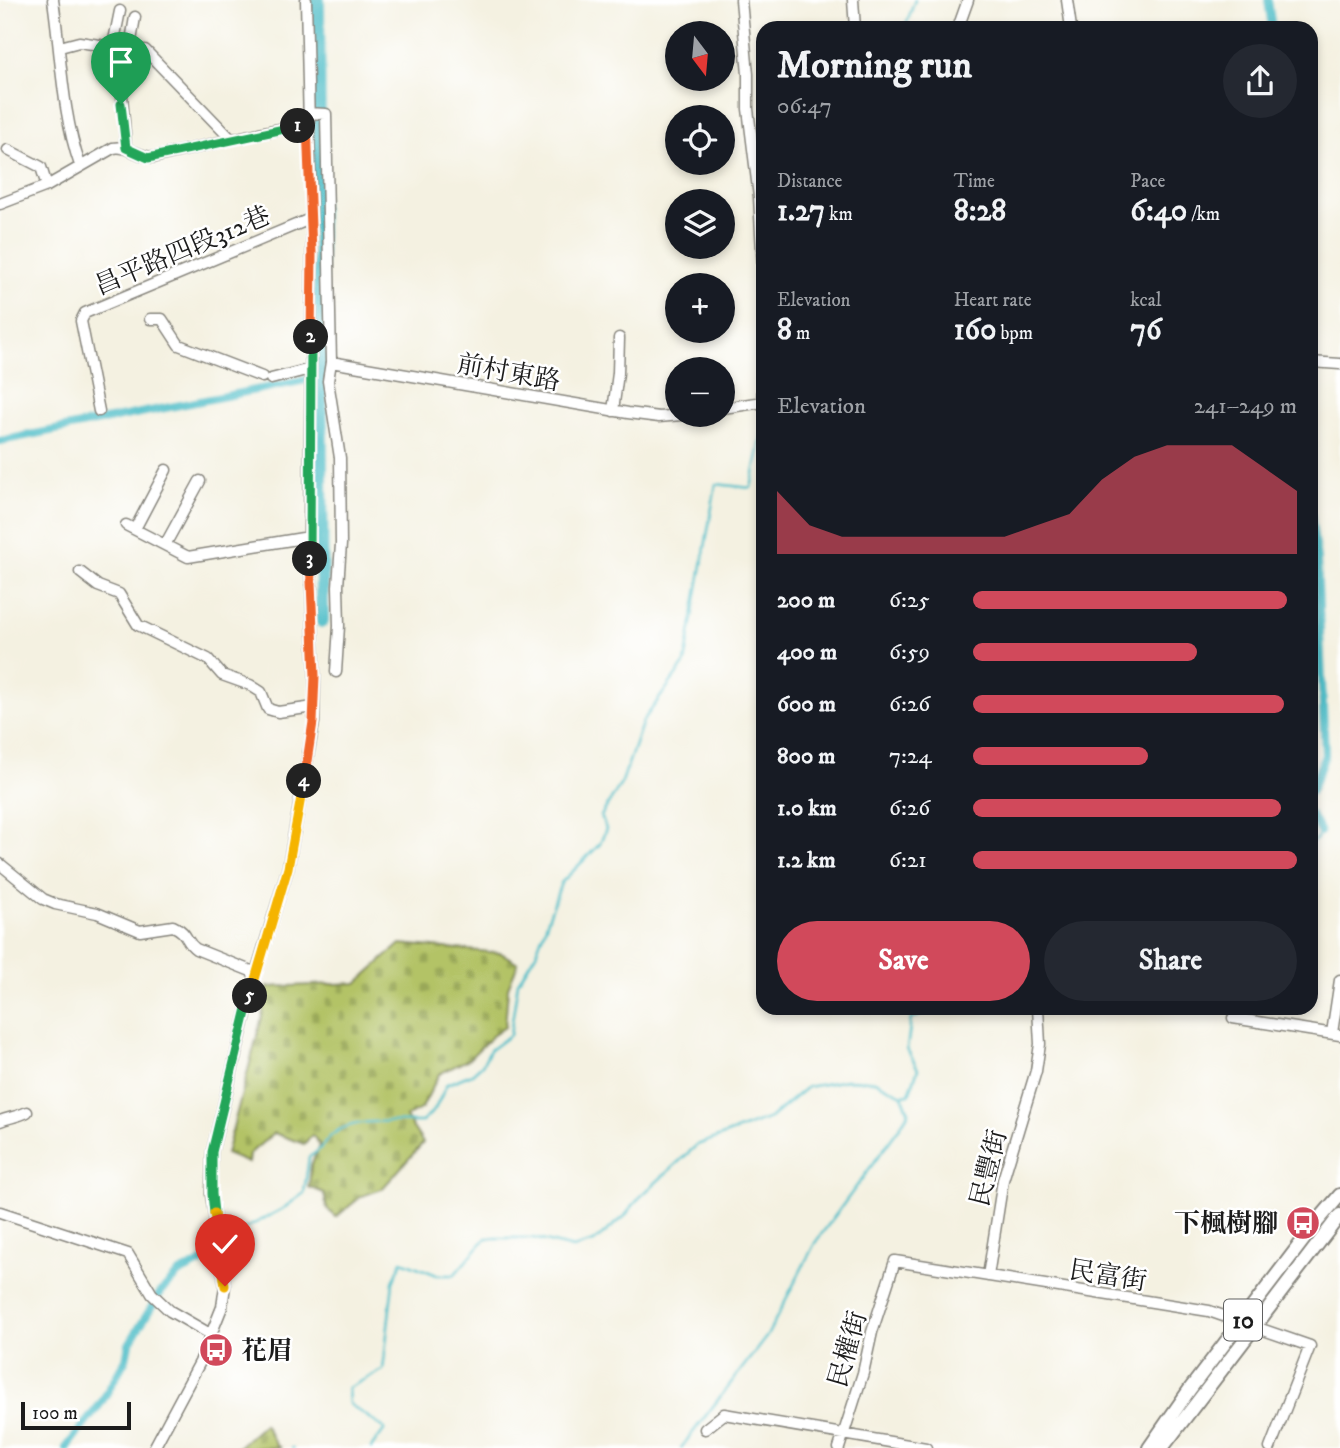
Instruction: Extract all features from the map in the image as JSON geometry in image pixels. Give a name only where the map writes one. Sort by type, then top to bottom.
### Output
[{"type":"main road","name":"10","points":[[1149,1448],[1242,1321],[1340,1195]]},
{"type":"main road","name":"10","points":[[1162,1448],[1340,1215]]},
{"type":"street","points":[[53,0],[71,134],[80,165]]},
{"type":"street","points":[[154,1448],[200,1362],[222,1307],[225,1286],[212,1194],[212,1152],[256,973],[288,868],[313,722],[315,676],[309,537],[310,219],[306,0]]},
{"type":"street","points":[[741,0],[748,74],[748,109],[756,173]]},
{"type":"street","points":[[853,0],[854,21]]},
{"type":"street","points":[[960,21],[968,0]]},
{"type":"street","points":[[1067,0],[1069,21]]},
{"type":"street","points":[[60,47],[79,42],[112,51],[120,11]]},
{"type":"street","points":[[126,148],[122,94],[135,17]]},
{"type":"street","points":[[145,50],[231,139]]},
{"type":"street","points":[[0,204],[47,187],[80,165],[113,148],[126,148],[148,158],[326,114],[331,362],[328,381],[340,458],[341,544],[336,672]]},
{"type":"street","points":[[8,150],[41,167],[47,187]]},
{"type":"street","name":"昌平路四段312巷","points":[[99,411],[81,321],[85,313],[310,219]]},
{"type":"street","points":[[150,319],[162,319],[179,345],[266,378],[310,369]]},
{"type":"street","points":[[612,411],[618,373],[619,338]]},
{"type":"street","name":"前村東路","points":[[331,362],[612,411],[665,416]]},
{"type":"street","points":[[1318,362],[1340,364]]},
{"type":"street","points":[[735,406],[756,403]]},
{"type":"street","points":[[166,470],[130,527],[188,557],[309,537]]},
{"type":"street","points":[[165,545],[200,481]]},
{"type":"street","points":[[80,572],[98,586],[119,594],[138,625],[208,659],[222,675],[261,692],[268,709],[278,712],[314,708]]},
{"type":"street","points":[[0,864],[43,899],[97,913],[140,931],[173,926],[186,934],[191,946],[256,973]]},
{"type":"street","points":[[1233,1018],[1336,1034],[1340,980]]},
{"type":"street","name":"民豐街","points":[[988,1276],[1003,1180],[1036,1071],[1041,1044],[1039,1015]]},
{"type":"street","points":[[0,1121],[9,1117],[16,1118],[27,1112]]},
{"type":"street","points":[[0,1212],[128,1254],[139,1276],[159,1301],[170,1311],[210,1334]]},
{"type":"street","name":"民富街","points":[[895,1261],[1209,1311],[1310,1346],[1270,1448]]},
{"type":"street","name":"民權街","points":[[839,1448],[895,1261]]},
{"type":"street","points":[[705,1429],[724,1414],[926,1448]]},
{"type":"green space","points":[[400,944],[501,953],[518,963],[508,988],[505,1027],[469,1059],[439,1074],[422,1108],[406,1117],[423,1143],[382,1189],[362,1196],[336,1217],[327,1209],[324,1193],[309,1187],[311,1165],[320,1145],[312,1135],[304,1144],[274,1133],[249,1154],[248,1163],[226,1154],[268,987],[357,983]]},
{"type":"green space","points":[[264,1424],[277,1446],[281,1448],[237,1448]]},
{"type":"waterway","points":[[318,0],[322,621]]},
{"type":"waterway","points":[[908,21],[915,0]]},
{"type":"waterway","points":[[1268,0],[1271,21]]},
{"type":"waterway","points":[[0,441],[321,377]]},
{"type":"waterway","points":[[235,1234],[284,1208],[304,1193],[309,1157],[333,1134],[352,1125],[364,1123],[422,1122],[435,1109],[447,1084],[472,1074],[482,1065],[490,1050],[510,1035],[518,982],[536,953],[561,883],[600,844],[606,829],[601,816],[622,782],[643,721],[685,663],[716,484],[751,488],[756,464]]},
{"type":"waterway","points":[[1318,584],[1325,755],[1318,773]]},
{"type":"waterway","points":[[1318,828],[1320,832]]},
{"type":"waterway","points":[[1318,837],[1320,832]]},
{"type":"waterway","points":[[371,1448],[385,1429],[349,1404],[348,1388],[383,1370],[393,1282],[402,1261],[437,1275],[454,1275],[486,1238],[533,1238],[573,1248],[594,1242],[624,1217],[640,1197],[697,1145],[770,1118],[807,1087],[847,1080],[875,1081],[902,1095],[909,1094],[918,1069],[907,1049],[911,1019],[920,1015]]},
{"type":"waterway","points":[[681,1448],[767,1336],[815,1243],[909,1112],[902,1095]]},
{"type":"waterway","points":[[66,1448],[101,1403],[126,1359],[129,1344],[160,1293],[178,1274],[206,1260]]},
{"type":"place","name":"下楓樹腳","points":[[1303,1223]]},
{"type":"place","name":"花眉","points":[[216,1350]]},
{"type":"route","points":[[121,104],[126,148],[148,158],[307,124],[312,253],[309,537],[315,676],[313,722],[288,868],[256,973],[212,1152],[212,1194],[225,1286]]}]
